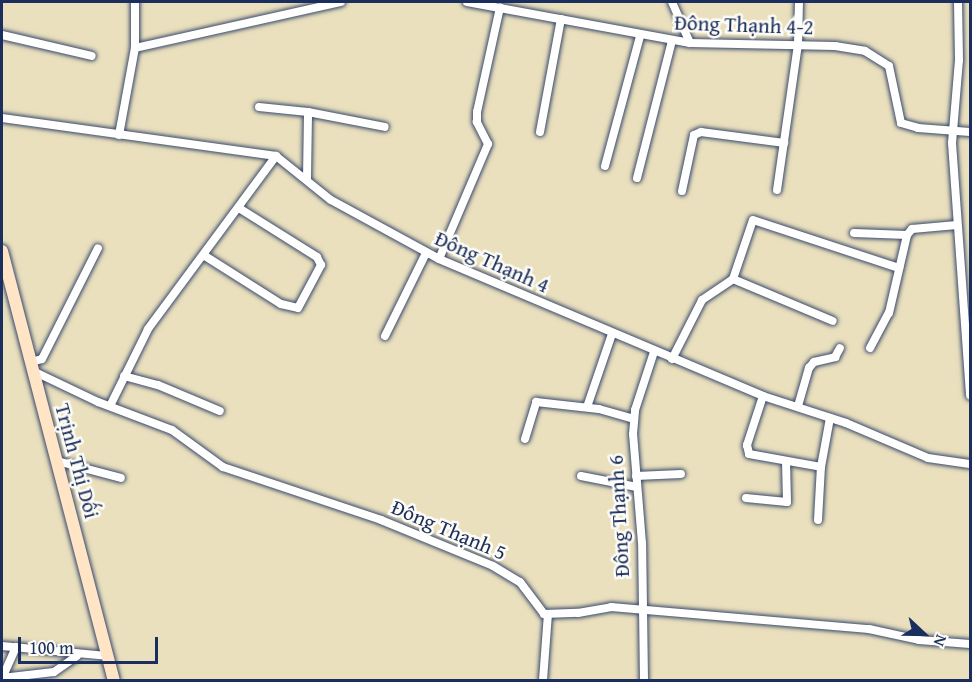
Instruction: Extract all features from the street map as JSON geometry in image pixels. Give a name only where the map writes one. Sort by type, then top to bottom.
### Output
[{"type":"main road","name":"Trịnh Thị Dối","points":[[2,251],[4,271],[32,366],[114,681]]},
{"type":"street","points":[[119,135],[135,48],[135,2]]},
{"type":"street","points":[[135,48],[341,2]]},
{"type":"street","name":"Đông Thạnh 4-2","points":[[466,2],[690,44],[798,45],[865,51],[889,66],[896,87],[901,123],[952,132],[970,132]]},
{"type":"street","points":[[672,2],[690,44]]},
{"type":"street","points":[[777,190],[798,45],[799,2]]},
{"type":"street","points":[[958,2],[959,71],[952,132],[970,394]]},
{"type":"street","points":[[439,260],[488,144],[477,122],[477,112],[500,7]]},
{"type":"street","points":[[540,132],[561,18]]},
{"type":"street","points":[[2,35],[92,56]]},
{"type":"street","points":[[605,166],[640,36]]},
{"type":"street","points":[[637,178],[672,41]]},
{"type":"street","points":[[260,107],[308,112],[385,127]]},
{"type":"street","points":[[307,178],[308,112]]},
{"type":"street","name":"Đông Thạnh 4","points":[[2,118],[276,156],[340,205],[439,260],[763,396],[830,418],[928,458],[970,464]]},
{"type":"street","points":[[682,191],[694,135],[784,143]]},
{"type":"street","points":[[110,406],[148,329],[205,256],[276,156]]},
{"type":"street","points":[[205,256],[281,304],[298,308],[321,265],[317,257],[239,208]]},
{"type":"street","points":[[672,359],[702,300],[733,279],[753,220],[899,268]]},
{"type":"street","points":[[870,348],[889,313],[907,235],[912,229],[957,225]]},
{"type":"street","points":[[854,233],[907,235]]},
{"type":"street","points":[[32,366],[42,359],[98,248]]},
{"type":"street","points":[[385,336],[426,253]]},
{"type":"street","points":[[733,279],[833,321]]},
{"type":"street","points":[[587,407],[612,334]]},
{"type":"street","points":[[798,406],[809,368],[814,362],[835,357],[840,348]]},
{"type":"street","name":"Đông Thạnh 6","points":[[644,681],[634,419],[654,352]]},
{"type":"street","name":"Đông Thạnh 5","points":[[32,366],[110,406],[172,430],[223,467],[381,520],[493,566],[520,582],[537,609],[548,614]]},
{"type":"street","points":[[124,376],[158,385],[220,411]]},
{"type":"street","points":[[763,396],[747,445],[749,454],[821,467]]},
{"type":"street","points":[[525,439],[536,402],[587,407],[634,419]]},
{"type":"street","points":[[818,520],[821,467],[830,418]]},
{"type":"street","points":[[57,461],[121,478]]},
{"type":"street","points":[[746,498],[787,502],[786,461]]},
{"type":"street","points":[[636,476],[681,474]]},
{"type":"street","points":[[581,476],[637,487]]},
{"type":"street","points":[[543,681],[548,614],[611,607],[869,629],[919,640],[970,644]]},
{"type":"street","points":[[2,646],[77,656],[107,656]]},
{"type":"street","points":[[16,647],[2,678],[54,672],[77,656]]}]
